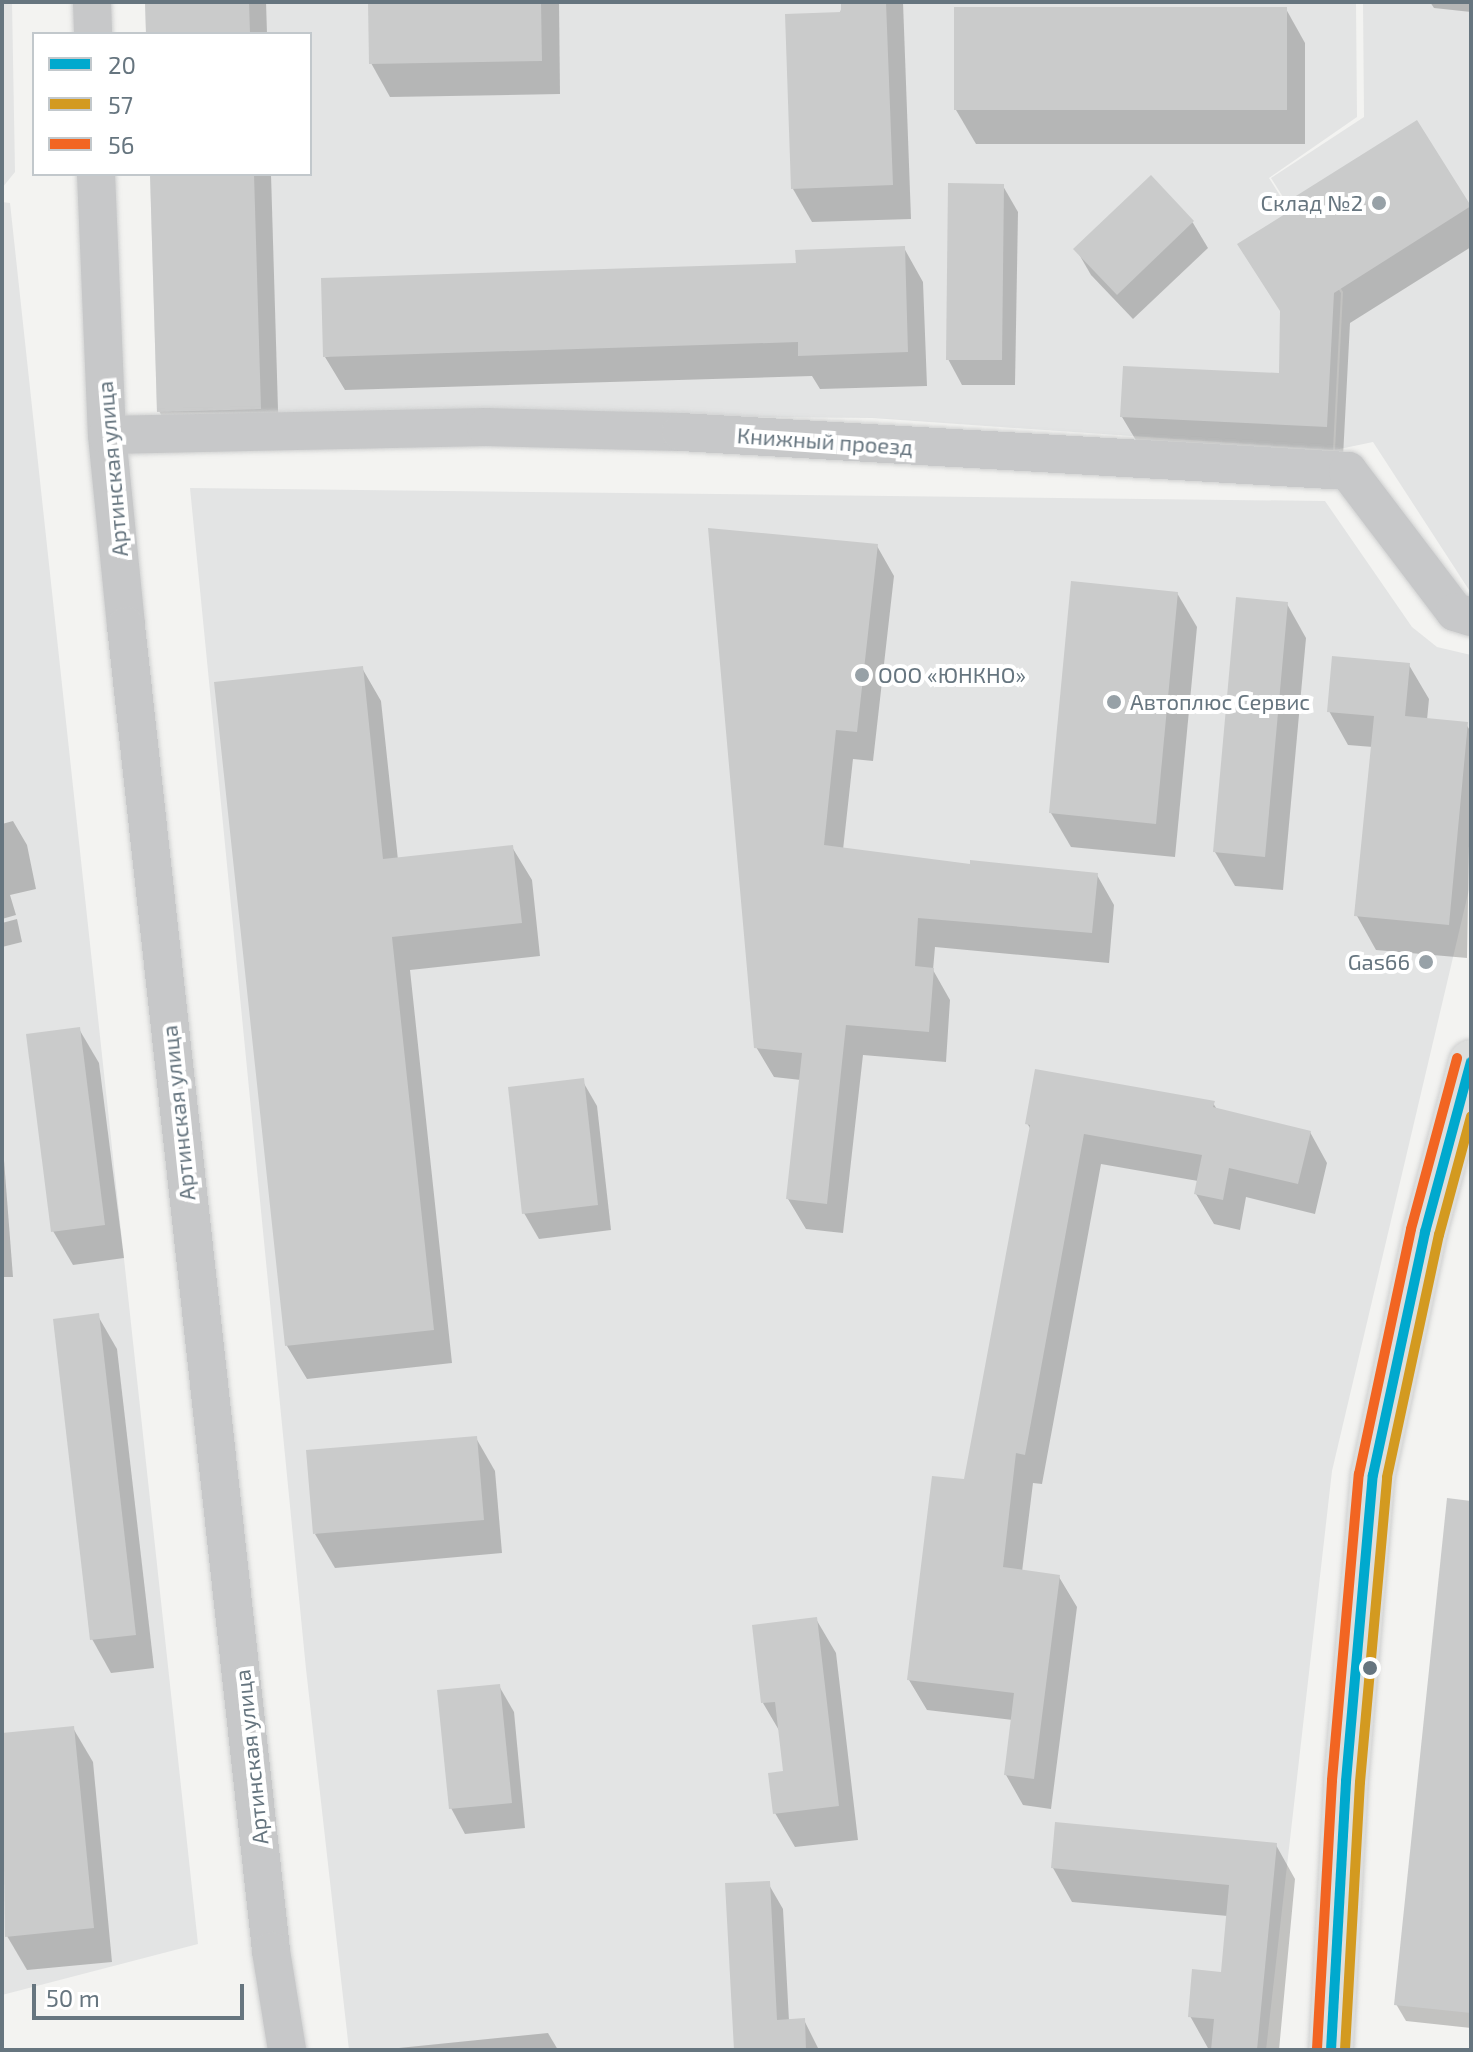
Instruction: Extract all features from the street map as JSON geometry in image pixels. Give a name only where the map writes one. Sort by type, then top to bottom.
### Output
[{"type":"main road","points":[[1331,2050],[1346,1781],[1373,1475],[1422,1247],[1471,1062]]},
{"type":"street","points":[[92,2],[93,32]]},
{"type":"street","name":"Артинская улица","points":[[96,176],[107,435],[213,1432],[271,1951],[287,2050]]},
{"type":"street","name":"Книжный проезд","points":[[107,435],[486,427],[681,432],[1348,471],[1455,612],[1471,617]]},
{"type":"shaded area","points":[[2,2],[12,2],[15,172],[2,188]]},
{"type":"shaded area","points":[[145,2],[1356,2],[1357,117],[1269,178],[1341,293],[1333,450],[872,418],[157,412],[150,176],[312,176],[312,32],[146,32]]},
{"type":"shaded area","points":[[1363,2],[1471,2],[1471,593],[1373,442],[1335,450],[1343,292],[1271,178],[1364,117]]},
{"type":"shaded area","points":[[2,202],[10,203],[198,1944],[2,1995]]},
{"type":"shaded area","points":[[190,488],[1325,501],[1412,627],[1437,647],[1471,655],[1471,881],[1332,1471],[1266,2050],[349,2050],[306,1669]]},
{"type":"building","points":[[145,2],[249,2],[250,32],[146,32]]},
{"type":"building","points":[[368,2],[541,2],[542,61],[369,64]]},
{"type":"building","points":[[841,2],[886,2],[893,185],[791,189],[785,14],[841,12]]},
{"type":"building","points":[[954,7],[1287,7],[1287,110],[954,110]]},
{"type":"building","points":[[1417,120],[1471,206],[1334,293],[1327,427],[1120,417],[1123,366],[1279,373],[1280,311],[1237,244],[1293,209],[1288,201]]},
{"type":"building","points":[[1151,175],[1194,221],[1117,295],[1073,249]]},
{"type":"building","points":[[150,176],[254,176],[261,409],[157,412]]},
{"type":"building","points":[[948,183],[1004,184],[1002,360],[946,360]]},
{"type":"building","points":[[905,246],[908,352],[798,356],[798,342],[323,357],[321,278],[796,263],[795,250]]},
{"type":"building","points":[[708,528],[878,544],[857,732],[836,730],[824,845],[970,864],[970,860],[1098,873],[1092,933],[918,918],[915,966],[934,968],[929,1032],[846,1025],[827,1204],[786,1199],[802,1053],[754,1048]]},
{"type":"building","name":"Автоплюс Сервис","points":[[1071,581],[1178,592],[1156,824],[1049,813]]},
{"type":"building","points":[[1236,597],[1288,602],[1265,857],[1213,852]]},
{"type":"building","points":[[1332,656],[1410,663],[1405,716],[1468,722],[1449,925],[1354,916],[1374,716],[1327,712]]},
{"type":"building","points":[[363,666],[383,859],[513,845],[522,923],[392,937],[434,1330],[285,1346],[214,682]]},
{"type":"building","points":[[80,1027],[105,1225],[51,1232],[26,1034]]},
{"type":"building","points":[[1035,1069],[1215,1101],[1213,1107],[1311,1131],[1298,1184],[1229,1168],[1223,1200],[1194,1194],[1202,1155],[1084,1134],[1025,1455],[1016,1453],[1003,1567],[1060,1575],[1034,1779],[1004,1775],[1014,1693],[907,1680],[932,1476],[964,1479],[1030,1125],[1025,1124]]},
{"type":"building","points":[[584,1078],[598,1205],[522,1214],[508,1087]]},
{"type":"building","points":[[99,1313],[136,1635],[90,1640],[53,1319]]},
{"type":"building","points":[[477,1436],[484,1520],[313,1534],[306,1450]]},
{"type":"building","points":[[1447,1498],[1471,1501],[1471,2013],[1394,2005]]},
{"type":"building","points":[[817,1617],[839,1806],[773,1814],[768,1773],[783,1771],[775,1702],[761,1703],[752,1625]]},
{"type":"building","points":[[500,1684],[512,1803],[449,1809],[437,1690]]},
{"type":"building","points":[[74,1726],[94,1928],[5,1937],[2,1733]]},
{"type":"building","points":[[1055,1822],[1277,1843],[1257,2050],[1211,2050],[1214,2019],[1188,2017],[1192,1969],[1221,1972],[1229,1885],[1051,1868]]},
{"type":"building","points":[[770,1881],[777,2020],[805,2018],[806,2050],[734,2050],[725,1883]]},
{"type":"transit line","name":"56","points":[[1317,2049],[1332,1780],[1359,1474],[1411,1229],[1457,1058]]},
{"type":"transit line","name":"20","points":[[1331,2050],[1346,1781],[1373,1475],[1425,1232],[1471,1062]]},
{"type":"transit line","name":"57","points":[[1345,2050],[1360,1782],[1387,1477],[1439,1235],[1471,1116]]},
{"type":"place","name":"Склад №2","points":[[1379,203]]},
{"type":"place","name":"ООО «ЮНКНО»","points":[[862,675]]},
{"type":"place","name":"Автоплюс Сервис","points":[[1114,702]]},
{"type":"place","name":"Gas66","points":[[1426,962]]}]
